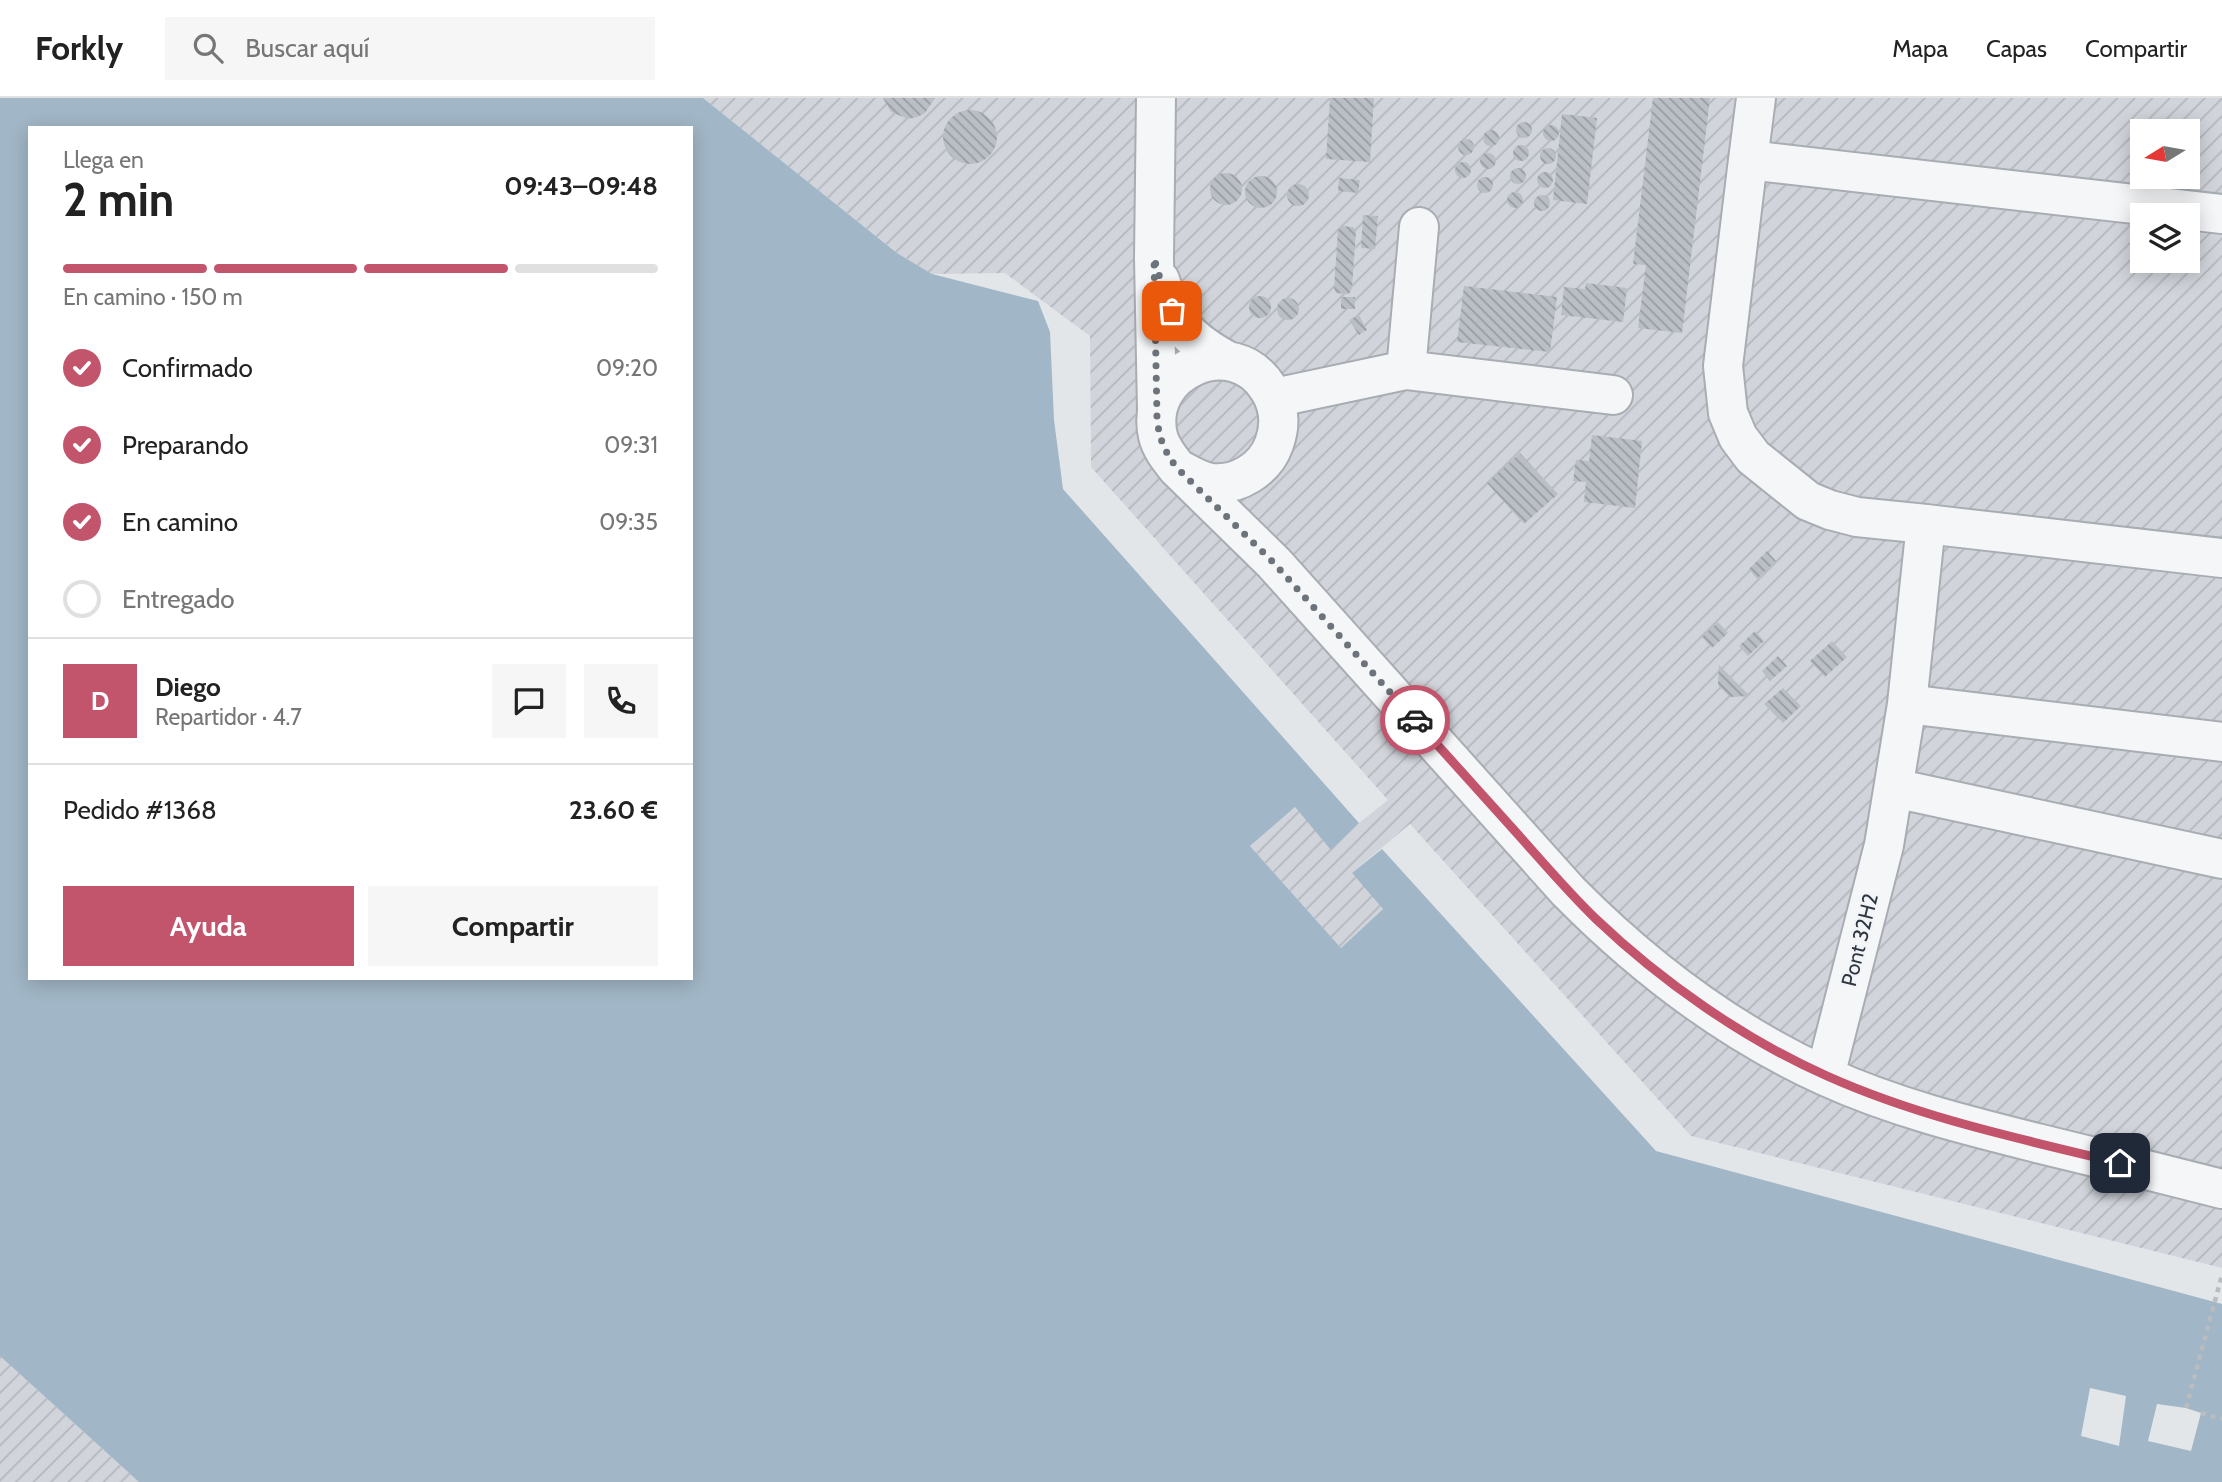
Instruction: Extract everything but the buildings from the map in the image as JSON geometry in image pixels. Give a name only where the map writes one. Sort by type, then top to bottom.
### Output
[{"type":"street","points":[[1156,98],[1154,258],[1157,418],[1158,436],[1166,453],[1177,468],[1274,563],[1568,891],[1638,956],[1727,1021],[1825,1076],[1918,1112],[2222,1189]]},
{"type":"street","points":[[1756,98],[1723,366],[1728,413],[1738,437],[1753,457],[1808,501],[1857,517],[2222,558]]},
{"type":"street","points":[[1748,160],[2222,214]]},
{"type":"street","points":[[1406,370],[1419,227]]},
{"type":"street","points":[[1154,258],[1165,295],[1186,332],[1201,346],[1228,361],[1248,368],[1263,380],[1274,398],[1279,415],[1278,434],[1272,451],[1261,465],[1246,476],[1229,482],[1211,483],[1177,468]]},
{"type":"street","points":[[1157,418],[1162,398],[1172,380],[1188,368],[1208,361],[1228,361]]},
{"type":"street","points":[[1274,398],[1406,370],[1613,395]]},
{"type":"street","points":[[1261,465],[1254,483],[1252,501],[1260,537],[1274,563]]},
{"type":"street","name":"Pont 32H2","points":[[1825,1076],[1879,868],[1894,788],[1907,704],[1926,524]]},
{"type":"street","points":[[1907,704],[2222,742]]},
{"type":"street","points":[[1894,788],[2222,859]]},
{"type":"path","points":[[2186,1408],[2222,1275]]},
{"type":"path","points":[[2201,1413],[2222,1419]]},
{"type":"shaded area","points":[[703,98],[2222,98],[2222,1268],[1691,1136],[1410,824],[1352,873],[1384,908],[1341,948],[1250,846],[1295,807],[1331,849],[1388,800],[1091,467],[1090,336],[1005,273],[932,274],[897,253]]},
{"type":"shaded area","points":[[0,1356],[139,1482],[0,1482]]},
{"type":"water","points":[[0,98],[703,98],[897,253],[932,274],[1038,301],[1050,332],[1054,420],[1063,489],[1359,823],[1331,850],[1295,807],[1250,846],[1341,948],[1383,909],[1352,873],[1382,849],[1656,1151],[2222,1304],[2222,1482],[139,1482],[0,1356]]},
{"type":"pier","points":[[2090,1388],[2126,1396],[2119,1446],[2081,1436]]},
{"type":"pier","points":[[2157,1404],[2201,1413],[2191,1451],[2148,1441]]},
{"type":"way so far","points":[[1172,311],[1154,258],[1158,436],[1166,453],[1177,468],[1274,563],[1415,720]]},
{"type":"route","points":[[1415,720],[1595,918],[1638,956],[1727,1021],[1825,1076],[1918,1112],[2120,1163]]}]
